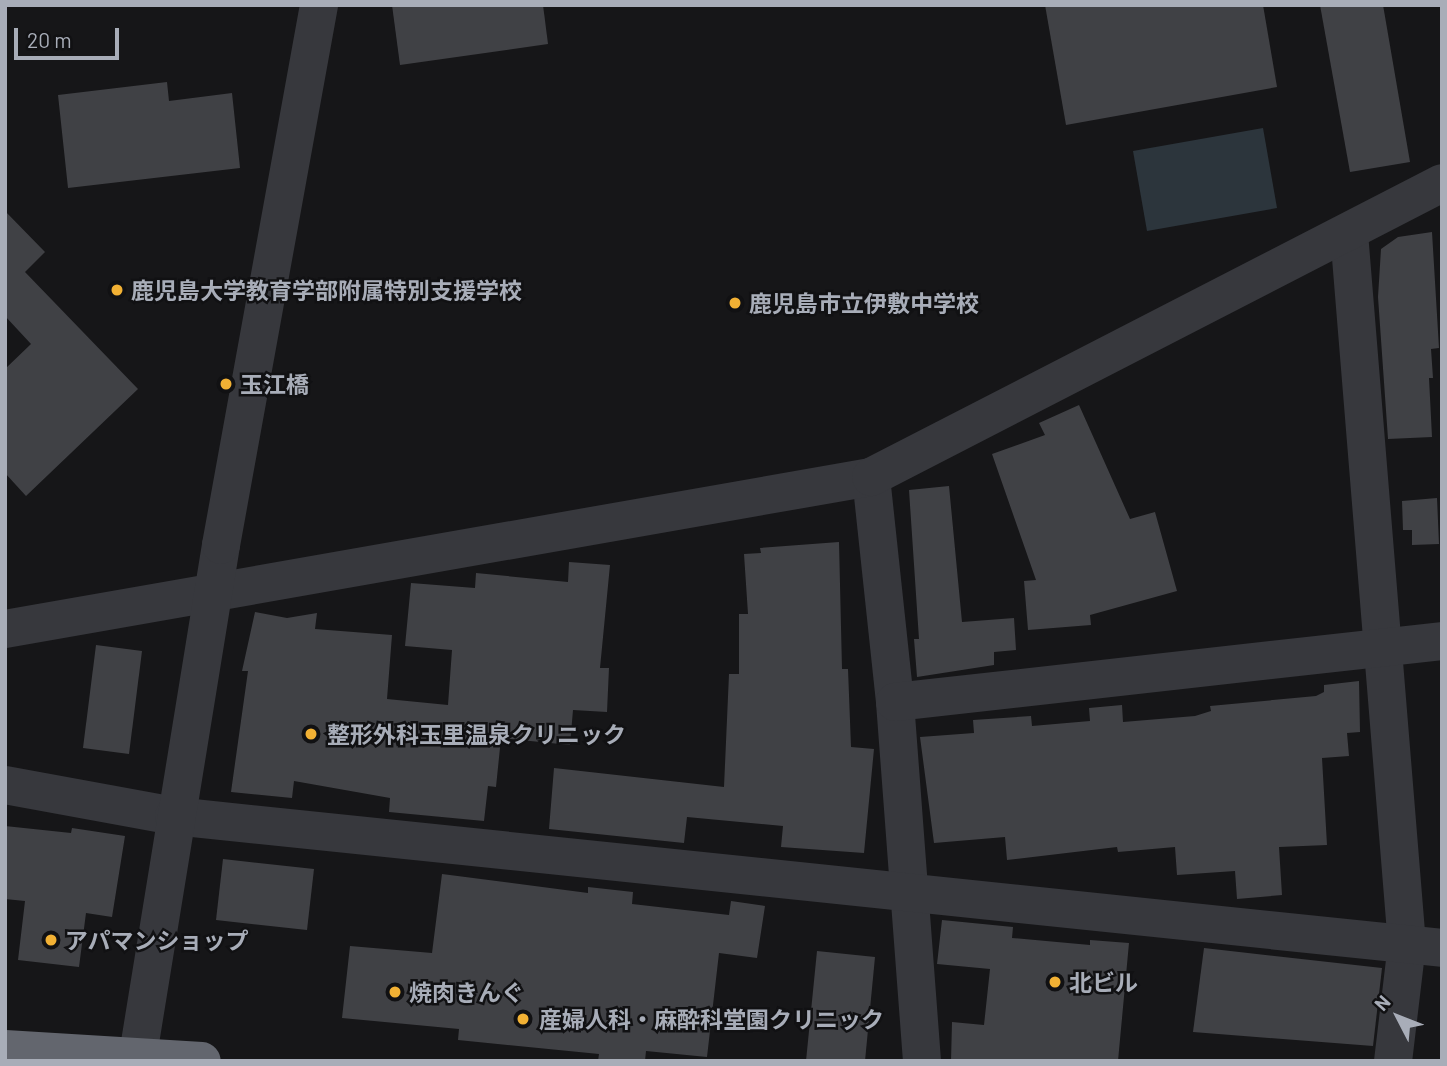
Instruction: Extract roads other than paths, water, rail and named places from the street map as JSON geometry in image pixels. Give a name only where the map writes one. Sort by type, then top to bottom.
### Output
[{"type":"highway","points":[[5,1049],[137,1060],[202,1061]]},
{"type":"street","points":[[137,1060],[174,816],[318,5]]},
{"type":"street","points":[[5,629],[871,477],[1442,183]]},
{"type":"street","points":[[1349,233],[1380,646],[1424,946],[1393,1061]]},
{"type":"street","points":[[871,477],[895,702],[922,1061]]},
{"type":"street","points":[[895,702],[1442,641]]},
{"type":"street","points":[[5,786],[174,816],[910,890],[1424,946]]},
{"type":"place","name":"鹿児島大学教育学部附属特別支援学校","points":[[117,290]]},
{"type":"place","name":"鹿児島市立伊敷中学校","points":[[735,303]]},
{"type":"place","name":"玉江橋","points":[[226,384]]},
{"type":"place","name":"整形外科玉里温泉クリニック","points":[[311,734]]},
{"type":"place","name":"アパマンショップ","points":[[51,940]]},
{"type":"place","name":"北ビル","points":[[1055,982]]},
{"type":"place","name":"焼肉きんぐ","points":[[395,992]]},
{"type":"place","name":"産婦人科・麻酔科堂園クリニック","points":[[523,1019]]}]
